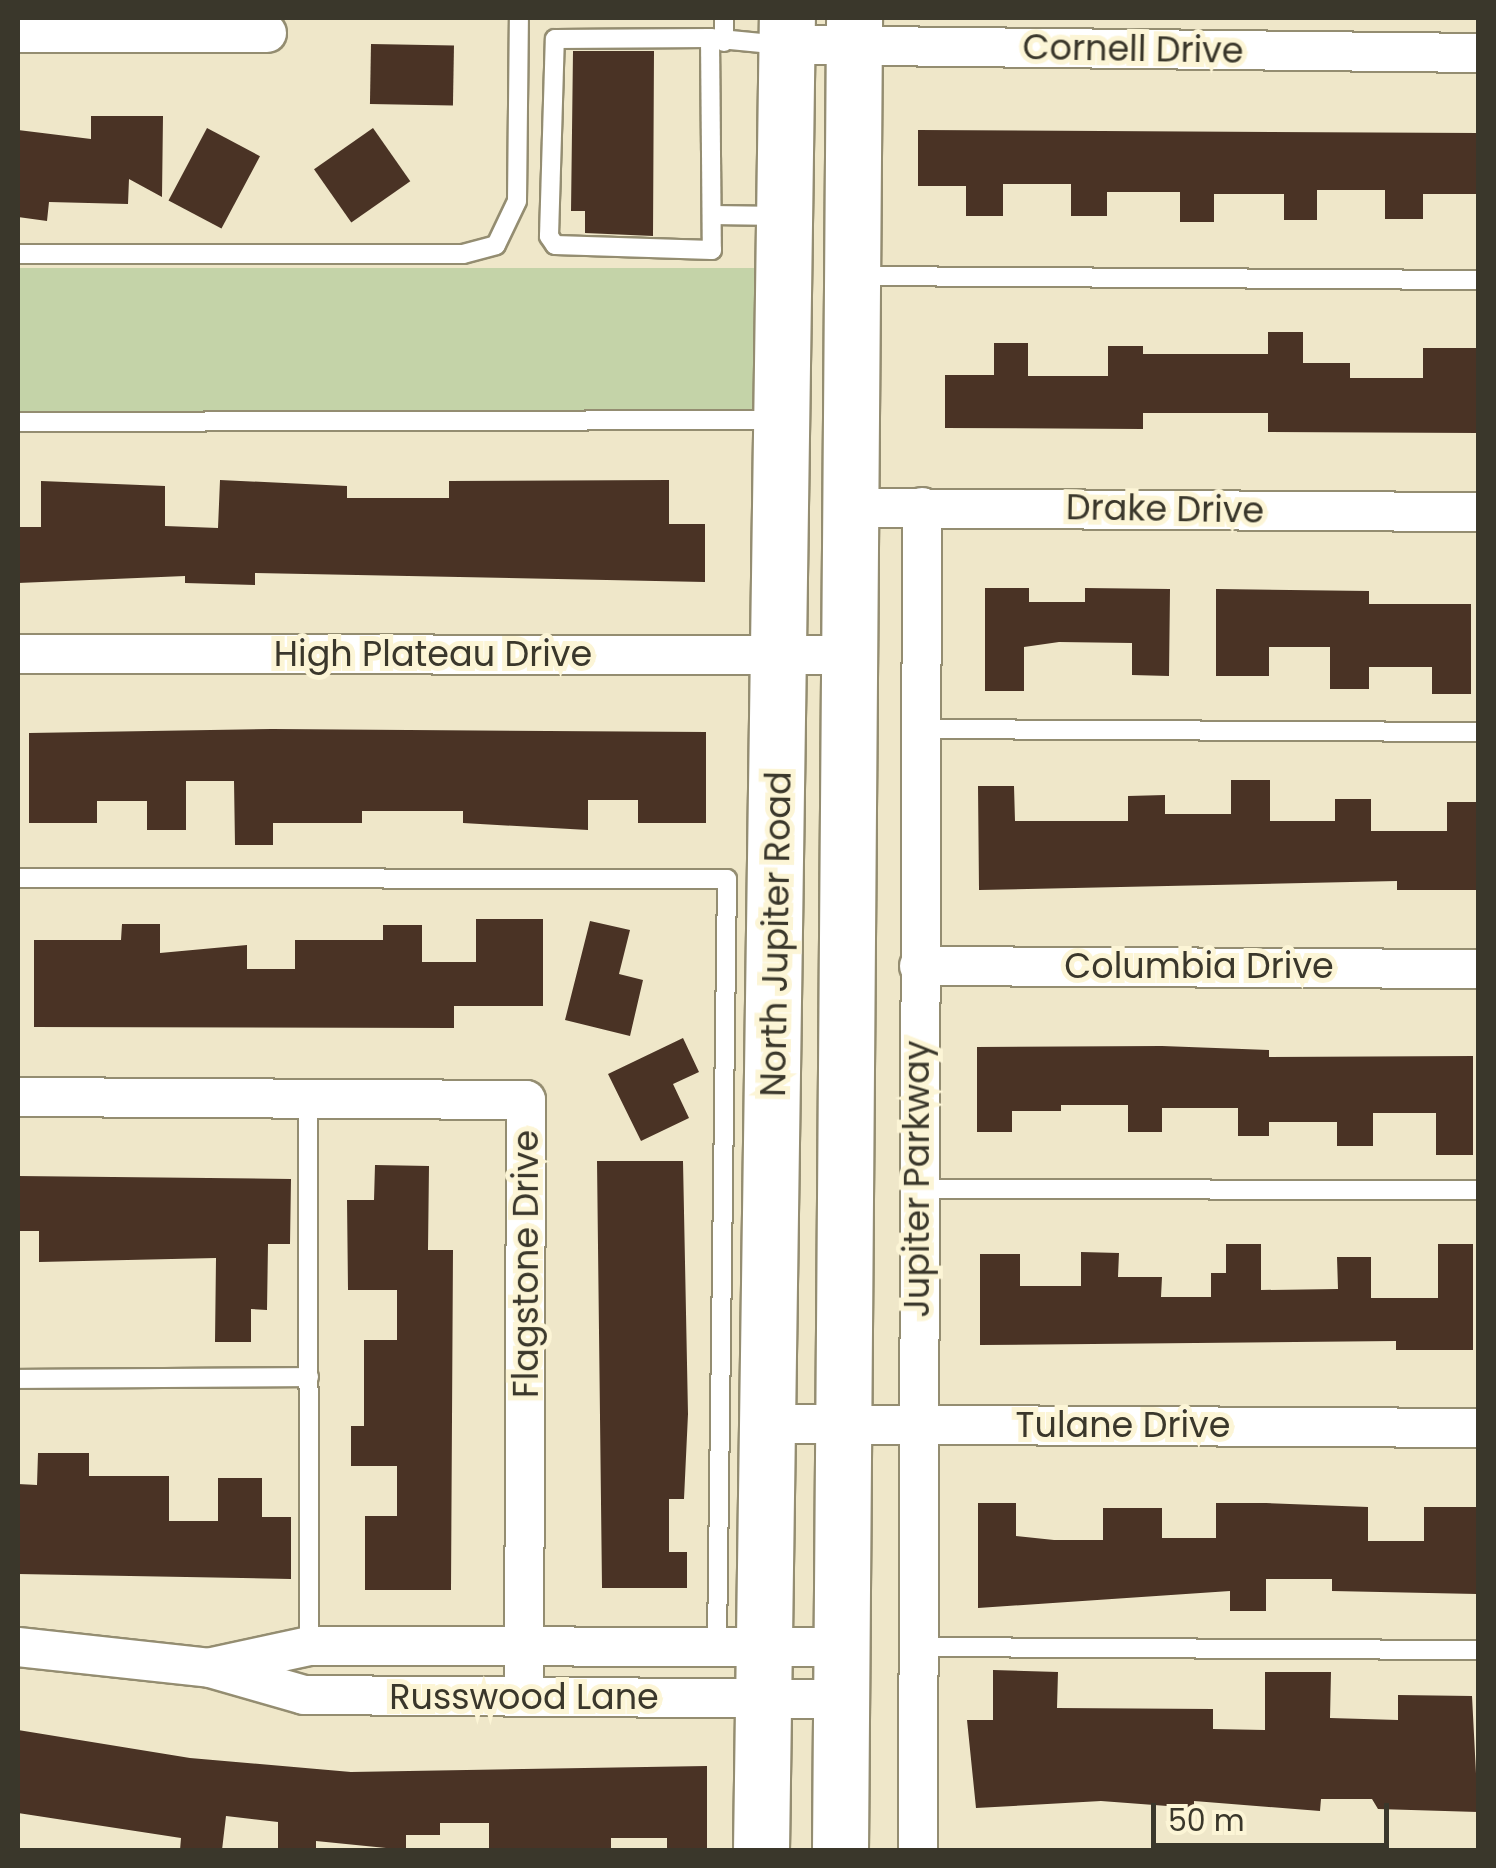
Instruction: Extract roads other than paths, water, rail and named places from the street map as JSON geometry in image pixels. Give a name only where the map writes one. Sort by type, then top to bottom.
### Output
[{"type":"main road","name":"North Jupiter Road","points":[[761,1850],[749,1662],[768,1424],[752,878],[780,654],[787,31]]},
{"type":"main road","name":"North Jupiter Road","points":[[840,1850],[854,31]]},
{"type":"main road","points":[[782,336],[813,397],[828,485],[851,508]]},
{"type":"street","name":"Cornell Drive","points":[[787,31],[1478,53]]},
{"type":"street","points":[[18,33],[267,33]]},
{"type":"street","name":"Jupiter Parkway","points":[[918,1850],[916,1424],[922,507]]},
{"type":"street","name":"Drake Drive","points":[[851,508],[1478,512]]},
{"type":"street","name":"High Plateau Drive","points":[[18,654],[848,655]]},
{"type":"street","name":"Columbia Drive","points":[[919,966],[1478,968]]},
{"type":"street","name":"Flagstone Drive","points":[[18,1097],[526,1100],[524,1697]]},
{"type":"street","name":"Tulane Drive","points":[[768,1424],[1478,1428]]},
{"type":"street","name":"Russwood Lane","points":[[210,1668],[308,1646],[524,1643],[842,1673]]},
{"type":"street","name":"Russwood Lane","points":[[18,1648],[210,1668],[304,1695],[524,1697],[749,1662],[842,1673]]},
{"type":"lane","points":[[18,254],[463,254],[496,245],[517,202],[519,18]]},
{"type":"lane","points":[[724,18],[717,40],[712,250],[566,251],[549,236],[554,40],[717,40],[787,31]]},
{"type":"lane","points":[[712,215],[783,216]]},
{"type":"lane","points":[[852,276],[1478,280]]},
{"type":"lane","points":[[18,422],[780,420]]},
{"type":"lane","points":[[920,729],[1478,732]]},
{"type":"lane","points":[[18,878],[752,878],[749,1662]]},
{"type":"lane","points":[[308,1096],[308,1646]]},
{"type":"lane","points":[[917,1189],[1478,1190]]},
{"type":"lane","points":[[18,1378],[308,1377]]},
{"type":"lane","points":[[916,1647],[1478,1650]]}]
